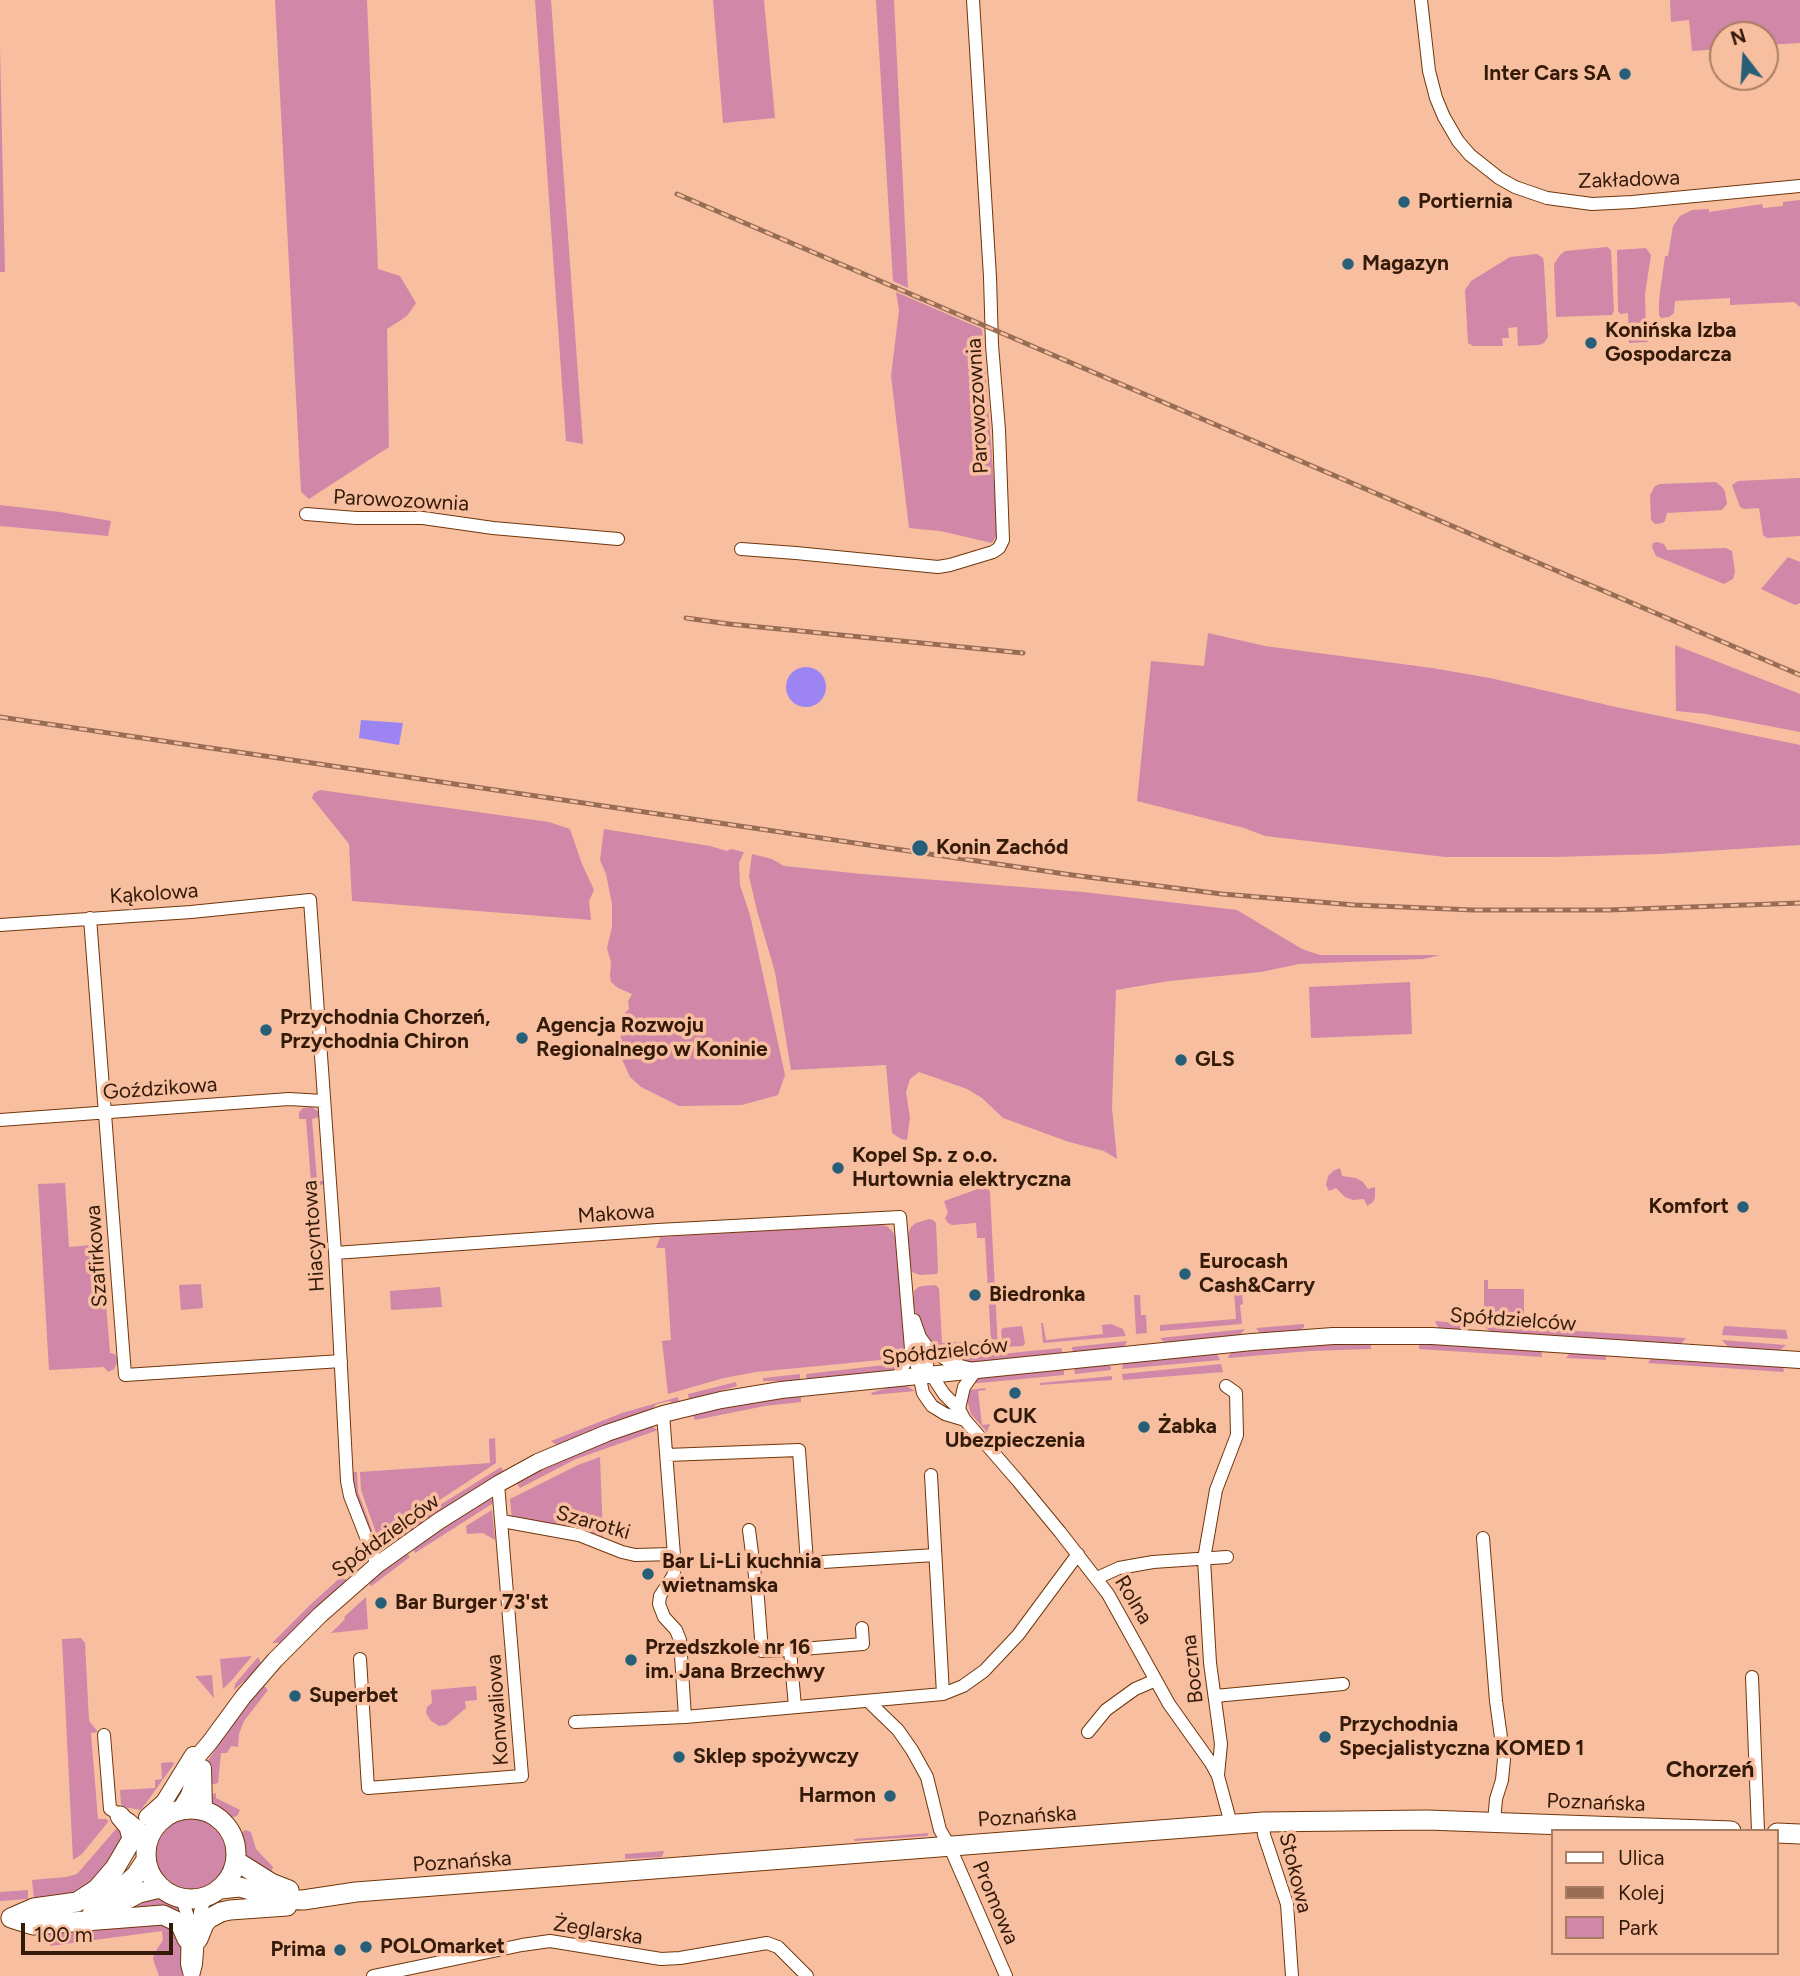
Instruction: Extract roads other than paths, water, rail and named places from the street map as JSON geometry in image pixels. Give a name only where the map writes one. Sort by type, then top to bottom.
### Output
[{"type":"main road","points":[[192,1809],[204,1811],[218,1818],[229,1829],[236,1847],[236,1861],[232,1873],[213,1893],[194,1899],[182,1899],[160,1888],[152,1878],[146,1860],[146,1847],[160,1820],[192,1809]]},
{"type":"main road","points":[[5,1918],[34,1908],[71,1905],[97,1889],[115,1868],[132,1839],[129,1826],[120,1816]]},
{"type":"main road","name":"Poznańska","points":[[213,1893],[240,1887],[287,1900],[303,1900],[328,1895],[1263,1822],[1413,1820],[1678,1829]]},
{"type":"main road","points":[[1779,1833],[1800,1834]]},
{"type":"main road","points":[[61,1914],[89,1905],[126,1884],[146,1860]]},
{"type":"main road","name":"Poznańska","points":[[236,1861],[283,1888],[328,1895]]},
{"type":"main road","points":[[5,1918],[98,1913],[153,1888],[160,1888]]},
{"type":"main road","points":[[5,1918],[33,1925],[163,1915],[176,1920],[192,1939],[208,1919],[222,1912],[299,1906],[328,1895]]},
{"type":"street","name":"Parowozownia","points":[[741,549],[938,567],[993,552],[1003,540],[999,430],[973,0]]},
{"type":"street","name":"Zakładowa","points":[[1420,0],[1429,71],[1444,117],[1458,141],[1471,155],[1499,178],[1515,187],[1547,198],[1592,204],[1800,187]]},
{"type":"street","name":"Parowozownia","points":[[306,514],[356,518],[424,517],[493,528],[618,538]]},
{"type":"street","name":"Kąkolowa","points":[[0,925],[191,912],[310,900]]},
{"type":"street","name":"Hiacyntowa","points":[[310,900],[335,1253],[348,1488],[377,1565]]},
{"type":"street","name":"Szafirkowa","points":[[90,918],[125,1374],[341,1361]]},
{"type":"street","name":"Goździkowa","points":[[0,1120],[289,1099],[323,1101]]},
{"type":"street","name":"Makowa","points":[[335,1253],[658,1230],[900,1217],[908,1296]]},
{"type":"street","points":[[908,1296],[915,1325],[928,1348],[953,1364],[976,1370],[964,1387],[962,1415]]},
{"type":"street","points":[[908,1296],[911,1349],[925,1375]]},
{"type":"street","name":"Spółdzielców","points":[[160,1820],[189,1795],[192,1772],[198,1756],[250,1689],[295,1639],[336,1599],[377,1565],[425,1529],[538,1462],[663,1414],[750,1395],[925,1375],[1266,1341],[1379,1335],[1432,1336],[1800,1360]]},
{"type":"street","points":[[925,1375],[928,1348]]},
{"type":"street","points":[[898,1378],[911,1349]]},
{"type":"street","name":"Rolna","points":[[925,1375],[923,1394],[932,1406],[946,1414],[962,1415],[1097,1578],[1140,1649],[1169,1704],[1218,1776],[1231,1824]]},
{"type":"street","name":"Boczna","points":[[1218,1776],[1220,1744],[1210,1663],[1205,1559],[1216,1490],[1237,1435],[1236,1393],[1226,1386]]},
{"type":"street","points":[[663,1414],[675,1568],[660,1596],[659,1604],[664,1617],[676,1630],[680,1640],[685,1717]]},
{"type":"street","points":[[667,1455],[799,1450],[807,1563],[935,1555]]},
{"type":"street","points":[[931,1475],[943,1694]]},
{"type":"street","name":"Konwaliowa","points":[[360,1659],[368,1788],[522,1776],[498,1484]]},
{"type":"street","name":"Szarotki","points":[[502,1521],[579,1535],[635,1555],[674,1553]]},
{"type":"street","points":[[749,1530],[762,1651],[863,1644],[862,1628]]},
{"type":"street","points":[[1482,1538],[1496,1702],[1504,1759],[1494,1822]]},
{"type":"street","points":[[575,1722],[685,1717],[943,1694],[962,1686],[984,1671],[1018,1635],[1078,1554]]},
{"type":"street","points":[[1097,1578],[1119,1567],[1227,1557]]},
{"type":"street","points":[[790,1650],[795,1707]]},
{"type":"street","points":[[1752,1677],[1758,1829]]},
{"type":"street","points":[[1088,1732],[1106,1710],[1135,1689],[1156,1680]]},
{"type":"street","points":[[1215,1696],[1343,1684]]},
{"type":"street","points":[[868,1701],[898,1730],[918,1761],[927,1777],[940,1830],[949,1845]]},
{"type":"street","points":[[104,1735],[110,1809],[130,1820],[160,1820]]},
{"type":"street","points":[[160,1820],[160,1807],[197,1748],[214,1737]]},
{"type":"street","name":"Spółdzielców","points":[[204,1811],[202,1775],[214,1737]]},
{"type":"street","points":[[120,1816],[130,1814],[160,1820]]},
{"type":"street","name":"Stokowa","points":[[1263,1822],[1264,1835],[1287,1904],[1292,1976]]},
{"type":"street","name":"Promowa","points":[[949,1845],[1001,1975]]},
{"type":"street","points":[[191,1976],[187,1964],[192,1939],[200,1912],[213,1893]]},
{"type":"street","points":[[182,1899],[188,1912],[192,1939]]},
{"type":"street","name":"Żeglarska","points":[[373,1976],[398,1973],[538,1941],[564,1942],[661,1959],[761,1943],[778,1947],[807,1976]]},
{"type":"railway","points":[[677,194],[1800,675]]},
{"type":"railway","points":[[686,618],[1023,653]]},
{"type":"railway","points":[[0,717],[1072,875],[1222,894],[1355,905],[1473,910],[1608,910],[1800,903]]},
{"type":"place","name":"Inter Cars SA","points":[[1625,74]]},
{"type":"place","name":"Portiernia","points":[[1404,202]]},
{"type":"place","name":"Magazyn","points":[[1348,264]]},
{"type":"place","name":"Konińska Izba Gospodarcza","points":[[1591,343]]},
{"type":"place","name":"Konin Zachód","points":[[920,848]]},
{"type":"place","name":"Przychodnia Chorzeń, Przychodnia Chiron","points":[[266,1030]]},
{"type":"place","name":"Agencja Rozwoju Regionalnego w Koninie","points":[[522,1038]]},
{"type":"place","name":"GLS","points":[[1181,1060]]},
{"type":"place","name":"Kopel Sp. z o.o. Hurtownia elektryczna","points":[[838,1168]]},
{"type":"place","name":"Komfort","points":[[1743,1207]]},
{"type":"place","name":"Eurocash Cash&Carry","points":[[1185,1274]]},
{"type":"place","name":"Biedronka","points":[[975,1295]]},
{"type":"place","name":"CUK Ubezpieczenia","points":[[1015,1393]]},
{"type":"place","name":"Żabka","points":[[1144,1427]]},
{"type":"place","name":"Bar Li-Li kuchnia wietnamska","points":[[648,1574]]},
{"type":"place","name":"Bar Burger 73'st","points":[[381,1603]]},
{"type":"place","name":"Przedszkole nr 16 im. Jana Brzechwy","points":[[631,1660]]},
{"type":"place","name":"Superbet","points":[[295,1696]]},
{"type":"place","name":"Przychodnia Specjalistyczna KOMED 1","points":[[1325,1737]]},
{"type":"place","name":"Sklep spożywczy","points":[[679,1757]]},
{"type":"place","name":"Harmon","points":[[890,1796]]},
{"type":"place","name":"POLOmarket","points":[[366,1947]]},
{"type":"place","name":"Prima","points":[[340,1950]]},
{"type":"district","name":"Chorzeń","points":[[1710,1770]]}]
